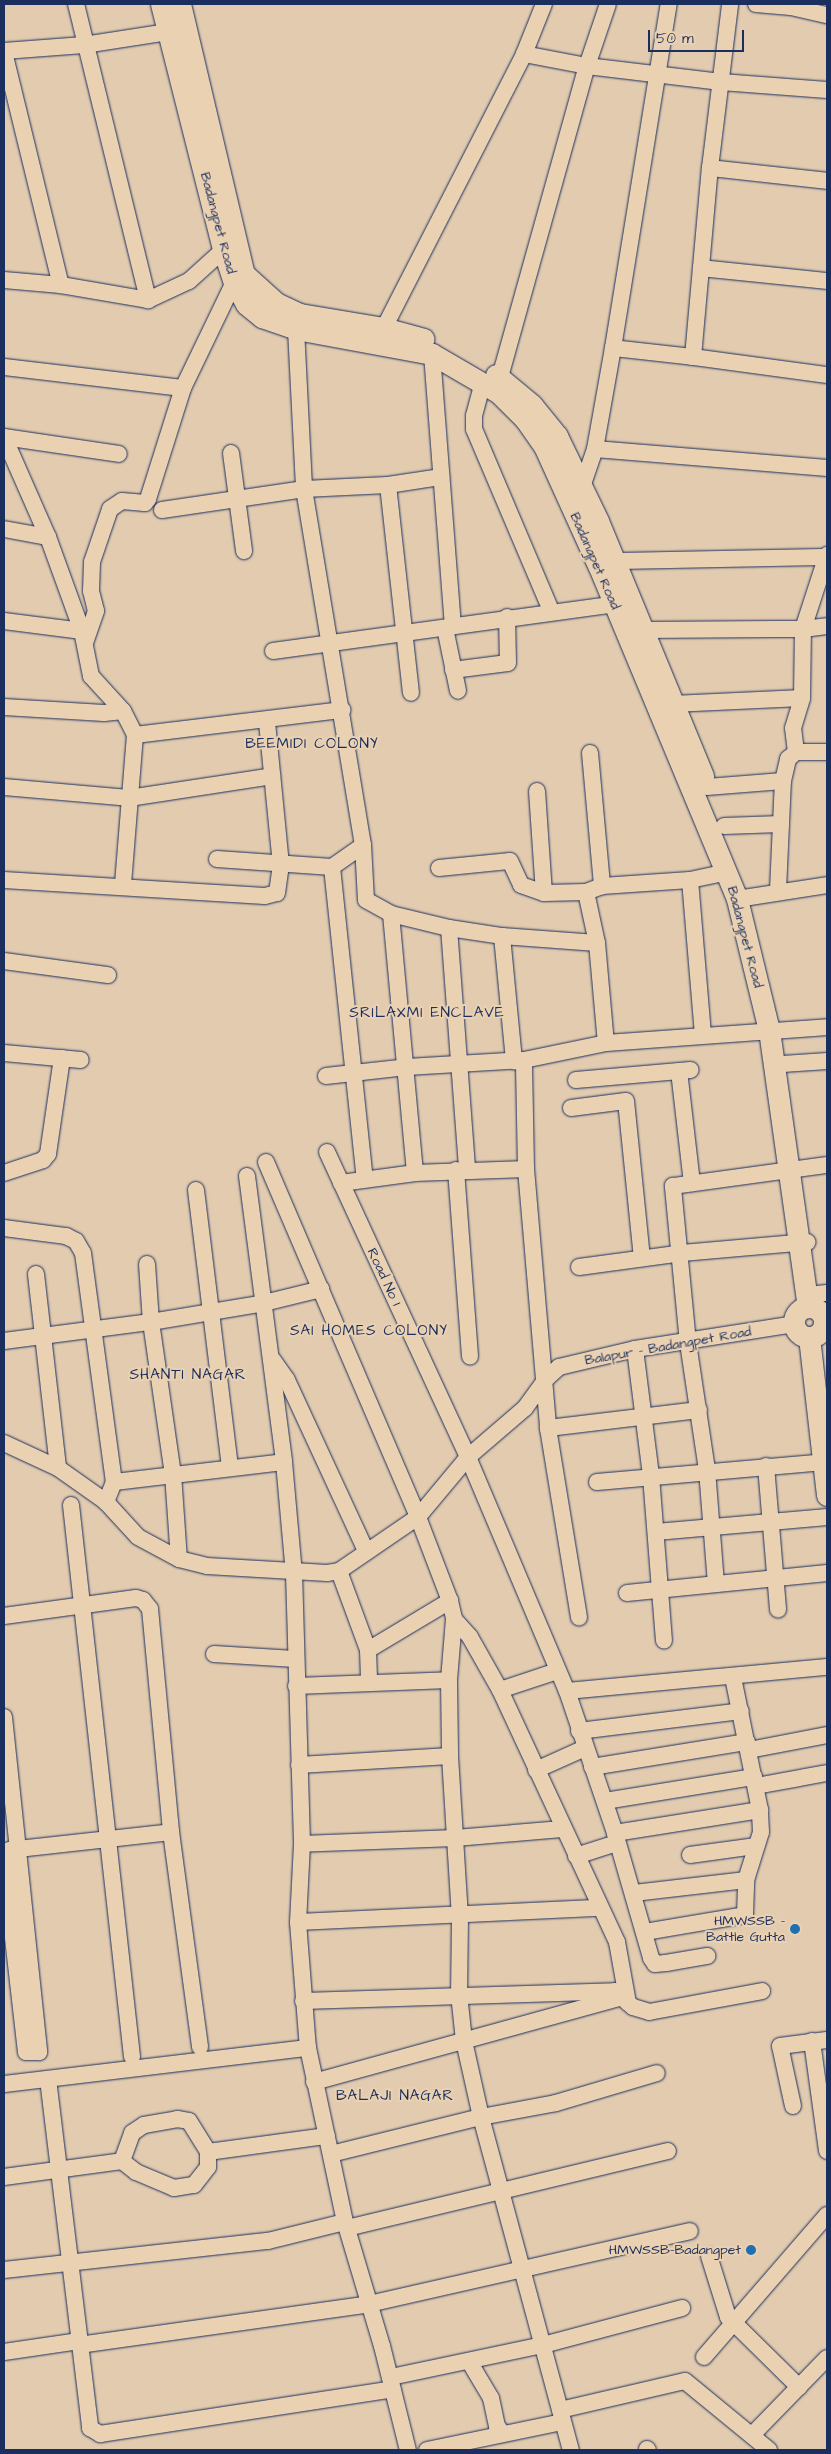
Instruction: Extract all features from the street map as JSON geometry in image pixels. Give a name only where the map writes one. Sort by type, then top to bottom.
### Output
[{"type":"main road","name":"Badangpet Road","points":[[161,4],[246,304],[262,317],[298,322],[384,328],[442,344],[492,379],[547,422],[582,487],[607,564],[614,604],[727,872],[743,897]]},
{"type":"main road","name":"Badangpet Road","points":[[180,4],[229,244]]},
{"type":"main road","name":"Badangpet Road","points":[[298,322],[432,354],[492,379],[525,419],[544,446],[644,630],[672,704],[724,826],[784,1064],[794,1169]]},
{"type":"main road","name":"Badangpet Road","points":[[774,1030],[804,1243],[827,1387]]},
{"type":"main road","name":"Badangpet Road","points":[[815,1314],[827,1495]]},
{"type":"street","points":[[76,4],[84,45],[148,300]]},
{"type":"street","points":[[384,328],[524,54],[544,4]]},
{"type":"street","points":[[551,610],[474,429],[474,416],[492,379],[587,66],[608,4]]},
{"type":"street","points":[[582,487],[595,449],[613,348],[656,73],[669,4]]},
{"type":"street","points":[[693,357],[710,168],[730,4]]},
{"type":"street","points":[[756,4],[791,5],[827,15]]},
{"type":"street","points":[[61,285],[4,51],[84,45],[168,32]]},
{"type":"street","points":[[524,54],[587,66],[721,82],[827,90]]},
{"type":"street","points":[[710,168],[827,181]]},
{"type":"street","points":[[4,280],[61,285],[148,300],[188,281],[229,244]]},
{"type":"street","points":[[701,268],[827,281]]},
{"type":"street","points":[[84,637],[96,611],[91,592],[92,562],[110,509],[122,502],[145,503],[148,499],[183,388],[239,278]]},
{"type":"street","points":[[298,322],[304,489],[363,845],[366,900],[392,914],[449,928],[502,936],[596,943]]},
{"type":"street","points":[[613,348],[827,375]]},
{"type":"street","points":[[432,354],[449,627],[453,670],[458,691]]},
{"type":"street","points":[[4,367],[183,388]]},
{"type":"street","points":[[4,437],[120,454]]},
{"type":"street","points":[[4,437],[48,537],[84,637],[91,676],[122,711],[135,735],[123,886]]},
{"type":"street","points":[[595,449],[827,468]]},
{"type":"street","points":[[231,453],[244,551]]},
{"type":"street","points":[[162,510],[304,489],[388,485],[441,477]]},
{"type":"street","points":[[388,485],[411,693]]},
{"type":"street","points":[[4,529],[48,537]]},
{"type":"street","points":[[607,564],[826,556],[803,629],[802,698],[793,728],[796,752]]},
{"type":"street","points":[[274,651],[403,634],[551,610],[614,604]]},
{"type":"street","points":[[453,670],[508,663],[507,617]]},
{"type":"street","points":[[4,625],[84,637]]},
{"type":"street","points":[[644,630],[803,629],[827,626]]},
{"type":"street","points":[[672,704],[802,698]]},
{"type":"street","points":[[4,707],[104,713],[122,711]]},
{"type":"street","points":[[135,735],[268,722],[342,710]]},
{"type":"street","points":[[4,880],[272,895],[279,889],[281,865],[268,722]]},
{"type":"street","points":[[590,752],[602,886]]},
{"type":"street","points":[[778,890],[783,781],[788,759],[796,752],[827,752]]},
{"type":"street","points":[[4,787],[129,798],[272,776]]},
{"type":"street","points":[[707,787],[783,781]]},
{"type":"street","points":[[537,791],[544,893]]},
{"type":"street","points":[[724,826],[781,824]]},
{"type":"street","points":[[217,859],[281,865],[332,867],[363,845]]},
{"type":"street","points":[[439,868],[510,861],[521,885],[544,893],[586,892],[602,886],[690,880],[727,872]]},
{"type":"street","points":[[332,867],[365,1178]]},
{"type":"street","points":[[690,880],[703,1034]]},
{"type":"street","points":[[743,897],[778,890],[827,885]]},
{"type":"street","points":[[586,892],[596,943],[606,1043]]},
{"type":"street","points":[[392,914],[415,1173]]},
{"type":"street","points":[[449,928],[460,1065],[462,1170],[470,1356]]},
{"type":"street","points":[[502,936],[519,1061],[526,1169],[548,1428],[579,1617]]},
{"type":"street","points":[[4,961],[108,975]]},
{"type":"street","points":[[326,1076],[407,1067],[519,1061],[606,1043],[703,1034],[827,1027]]},
{"type":"street","points":[[4,1053],[80,1060]]},
{"type":"street","points":[[4,1173],[43,1160],[48,1154],[62,1058]]},
{"type":"street","points":[[784,1064],[827,1060]]},
{"type":"street","points":[[576,1080],[685,1071],[692,1182]]},
{"type":"street","points":[[571,1108],[626,1101],[642,1258]]},
{"type":"street","name":"Road No 1","points":[[327,1152],[468,1457],[567,1691],[585,1748],[606,1801],[655,1964],[707,1956]]},
{"type":"street","points":[[266,1162],[322,1288],[418,1517],[450,1601],[454,1619],[449,1680],[450,1756],[460,1917],[458,1994],[464,2041],[481,2117],[524,2270],[571,2450]]},
{"type":"street","points":[[716,1584],[707,1470],[688,1343],[682,1253],[673,1186],[827,1165]]},
{"type":"street","points":[[341,1183],[365,1178],[415,1173],[526,1169]]},
{"type":"street","points":[[247,1176],[284,1462],[294,1573],[295,1659],[302,1844],[298,1922],[308,2048],[346,2225],[392,2383],[408,2450]]},
{"type":"street","points":[[196,1190],[209,1310],[230,1468]]},
{"type":"street","points":[[4,1228],[66,1236],[76,1241],[83,1253],[114,1482],[106,1502]]},
{"type":"street","points":[[579,1266],[682,1253],[804,1243]]},
{"type":"street","points":[[148,1264],[151,1322],[173,1474],[179,1559]]},
{"type":"street","points":[[36,1274],[58,1468]]},
{"type":"street","points":[[4,1340],[151,1322],[209,1310],[264,1303],[322,1288]]},
{"type":"street","name":"Balapur - Badangpet Road","points":[[339,1571],[418,1517],[468,1457],[525,1408],[545,1380],[566,1365],[635,1349],[688,1343],[815,1314]]},
{"type":"street","points":[[635,1349],[651,1476],[664,1640]]},
{"type":"street","points":[[271,1358],[287,1380],[366,1551]]},
{"type":"street","points":[[548,1428],[699,1410]]},
{"type":"street","points":[[4,1443],[58,1468],[106,1502],[138,1537],[179,1559],[207,1566],[294,1573],[339,1571],[368,1650],[369,1682]]},
{"type":"street","points":[[114,1482],[284,1462]]},
{"type":"street","points":[[597,1482],[707,1470],[824,1462]]},
{"type":"street","points":[[766,1466],[778,1610]]},
{"type":"street","points":[[71,1505],[132,2057]]},
{"type":"street","points":[[656,1532],[771,1524],[827,1517]]},
{"type":"street","points":[[627,1594],[660,1589],[827,1574]]},
{"type":"street","points":[[4,1616],[136,1598],[143,1600],[150,1609],[171,1832],[200,2047]]},
{"type":"street","points":[[368,1650],[450,1601]]},
{"type":"street","points":[[454,1619],[470,1637],[500,1690],[562,1829],[617,1942],[626,2000]]},
{"type":"street","points":[[214,1654],[295,1659]]},
{"type":"street","points":[[567,1691],[827,1667]]},
{"type":"street","points":[[500,1690],[557,1671]]},
{"type":"street","points":[[645,1932],[745,1915],[746,1880],[761,1832],[760,1810],[733,1677]]},
{"type":"street","points":[[296,1686],[449,1680]]},
{"type":"street","points":[[580,1731],[741,1712]]},
{"type":"street","points":[[4,1717],[12,1850],[40,2052],[26,2052],[4,1858]]},
{"type":"street","points":[[592,1767],[827,1735]]},
{"type":"street","points":[[536,1770],[585,1748]]},
{"type":"street","points":[[299,1765],[450,1756]]},
{"type":"street","points":[[606,1801],[827,1773]]},
{"type":"street","points":[[576,1856],[616,1838],[760,1810]]},
{"type":"street","points":[[302,1844],[455,1838],[562,1829]]},
{"type":"street","points":[[12,1850],[171,1832]]},
{"type":"street","points":[[690,1855],[756,1846]]},
{"type":"street","points":[[634,1892],[746,1880]]},
{"type":"street","points":[[298,1922],[460,1917],[600,1908]]},
{"type":"street","points":[[303,2001],[458,1994],[615,1991],[626,2000],[649,2012],[762,1991]]},
{"type":"street","points":[[314,2082],[464,2041],[626,2000]]},
{"type":"street","points":[[793,2106],[779,2048],[783,2044],[820,2041],[827,2151]]},
{"type":"street","points":[[4,2084],[308,2048]]},
{"type":"street","points":[[331,2154],[481,2117],[556,2103],[656,2073]]},
{"type":"street","points":[[48,2079],[90,2428],[100,2434],[392,2383],[469,2361],[543,2345],[682,2308]]},
{"type":"street","points":[[4,2177],[122,2161],[136,2172],[174,2188],[194,2185],[208,2167],[208,2152],[193,2125],[189,2121],[177,2119],[144,2125],[132,2133],[122,2161]]},
{"type":"street","points":[[208,2152],[327,2136]]},
{"type":"street","points":[[4,2270],[268,2241],[502,2193],[668,2151]]},
{"type":"street","points":[[704,2357],[827,2215]]},
{"type":"street","points":[[4,2352],[369,2304],[690,2231]]},
{"type":"street","points":[[709,2256],[724,2311],[799,2387]]},
{"type":"street","points":[[753,2434],[827,2358]]},
{"type":"street","points":[[469,2361],[491,2398],[497,2426],[502,2434]]},
{"type":"street","points":[[426,2450],[502,2434],[685,2381],[753,2434],[769,2450]]},
{"type":"place","name":"HMWSSB - Battle Gutta","points":[[795,1929]]},
{"type":"place","name":"HMWSSB-Badangpet","points":[[751,2250]]},
{"type":"district","name":"BEEMIDI COLONY","points":[[312,744]]},
{"type":"district","name":"SRILAXMI ENCLAVE","points":[[427,1013]]},
{"type":"district","name":"SAI HOMES COLONY","points":[[369,1331]]},
{"type":"district","name":"SHANTI NAGAR","points":[[188,1375]]},
{"type":"district","name":"BALAJI NAGAR","points":[[395,2096]]}]
